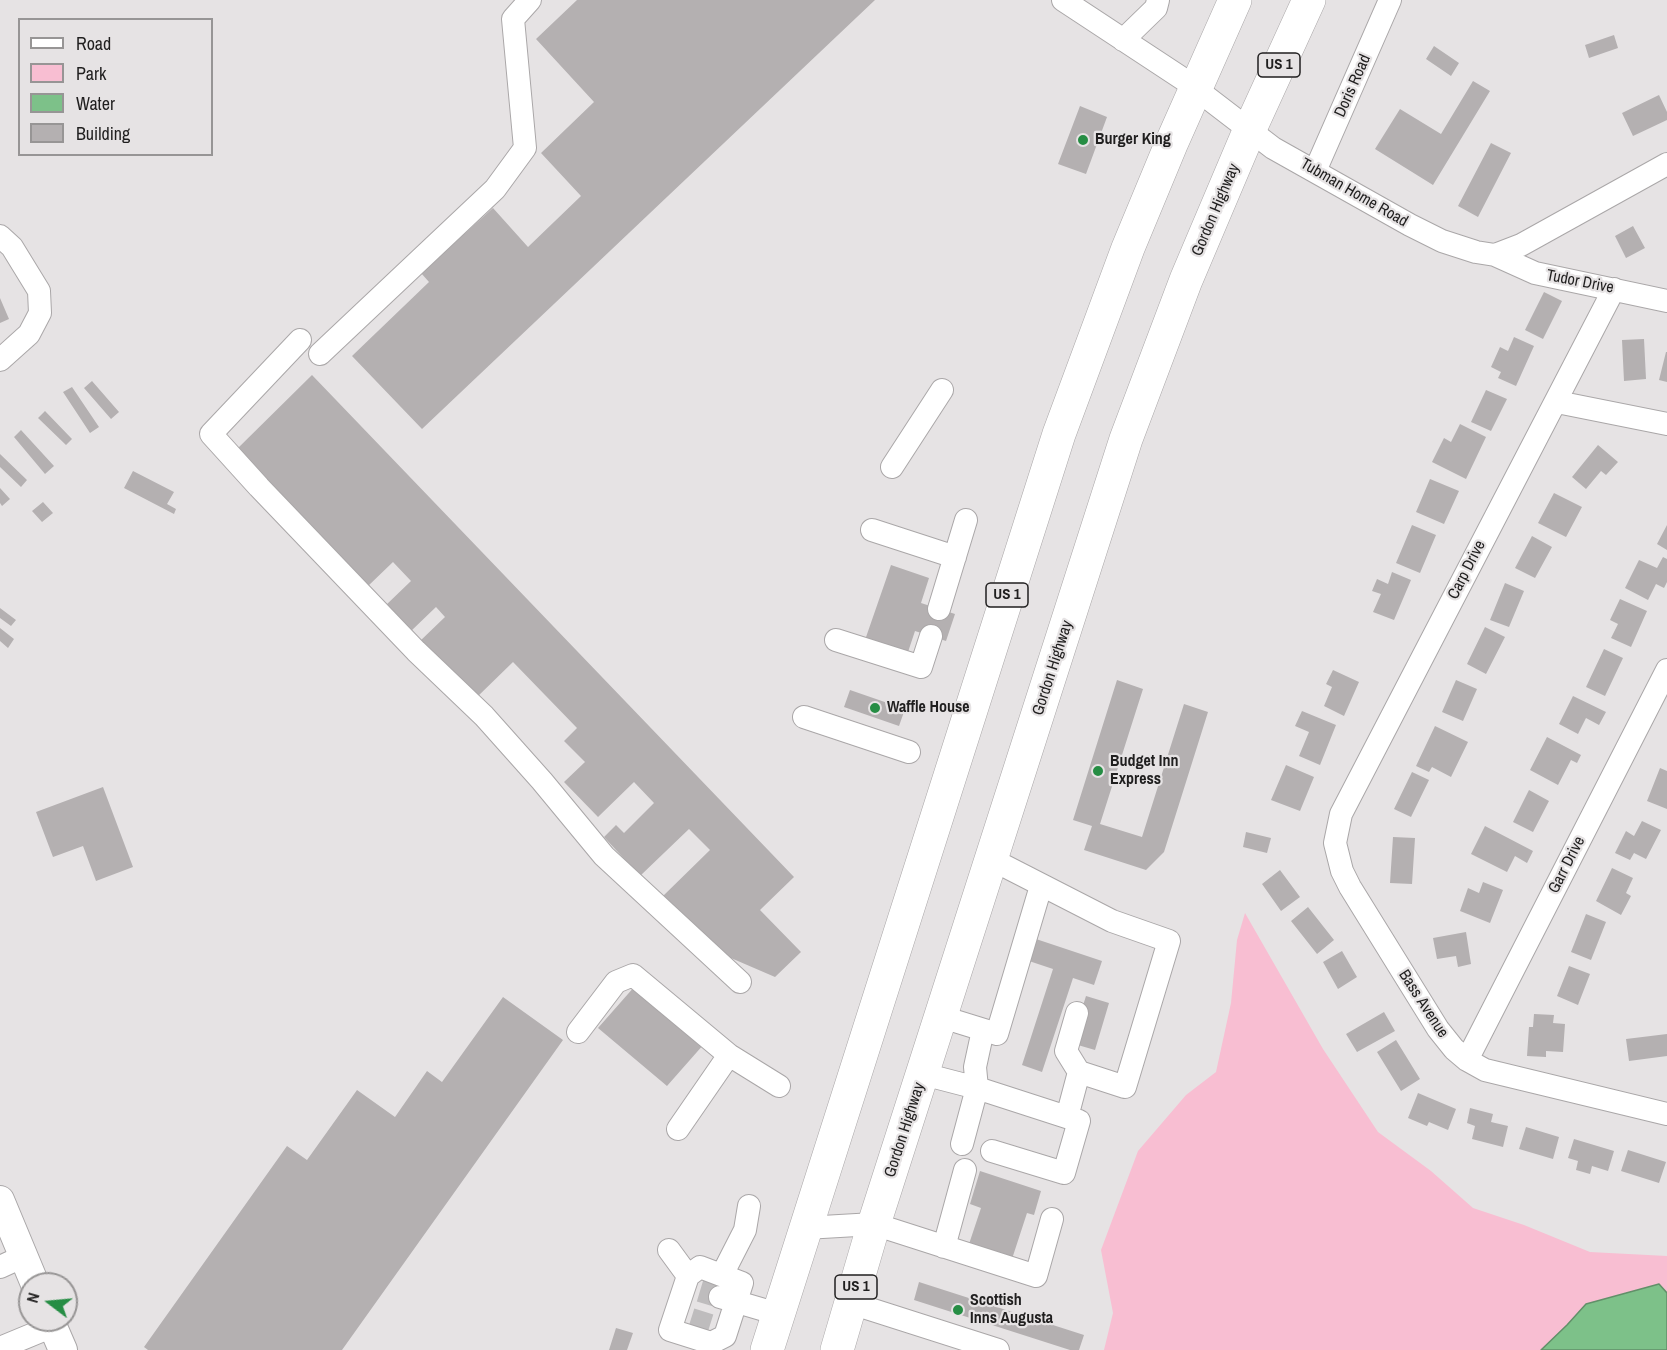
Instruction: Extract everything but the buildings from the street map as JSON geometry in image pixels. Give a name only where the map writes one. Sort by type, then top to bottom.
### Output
[{"type":"highway","name":"US 1","points":[[766,1350],[1059,434],[1128,248],[1195,88],[1235,0]]},
{"type":"highway","name":"Gordon Highway","points":[[837,1350],[874,1224],[1126,439],[1186,280],[1250,129],[1309,0]]},
{"type":"main road","points":[[0,1200],[12,1262]]},
{"type":"street","points":[[320,354],[495,189],[525,148],[513,19],[530,0]]},
{"type":"street","name":"Tubman Home Road","points":[[1063,0],[1195,88],[1273,148],[1410,225],[1443,241],[1476,252],[1495,255]]},
{"type":"street","points":[[1123,40],[1156,8],[1158,0]]},
{"type":"street","name":"Doris Road","points":[[1315,171],[1390,0]]},
{"type":"street","points":[[1495,255],[1521,245],[1667,164]]},
{"type":"street","points":[[0,236],[12,247],[39,291],[40,313],[29,334],[0,360]]},
{"type":"street","name":"Tudor Drive","points":[[1495,255],[1535,273],[1667,301]]},
{"type":"street","name":"Carp Drive","points":[[1336,856],[1335,836],[1341,814],[1614,289]]},
{"type":"street","points":[[300,340],[211,434],[416,651],[484,716],[604,856],[740,982]]},
{"type":"street","points":[[892,467],[942,390]]},
{"type":"street","points":[[1557,402],[1667,424]]},
{"type":"street","points":[[939,609],[966,520]]},
{"type":"street","points":[[872,530],[955,557]]},
{"type":"street","points":[[836,640],[921,667],[931,636]]},
{"type":"street","name":"Garr Drive","points":[[1467,1060],[1667,670]]},
{"type":"street","points":[[804,717],[909,752]]},
{"type":"street","name":"Bass Avenue","points":[[1336,856],[1350,887],[1438,1029],[1454,1049],[1467,1060],[1485,1070],[1667,1114]]},
{"type":"street","points":[[991,859],[1112,921],[1169,941],[1125,1087],[1079,1072],[1066,1051],[1077,1013]]},
{"type":"street","points":[[942,1017],[997,1034],[1041,886]]},
{"type":"street","points":[[578,1032],[616,982],[633,975],[729,1055],[779,1086]]},
{"type":"street","points":[[962,1144],[977,1088],[975,1067],[983,1030]]},
{"type":"street","points":[[678,1129],[729,1055]]},
{"type":"street","points":[[1067,1118],[1079,1072]]},
{"type":"street","points":[[923,1074],[977,1088],[1079,1121],[1064,1173],[992,1151]]},
{"type":"street","points":[[944,1246],[965,1170]]},
{"type":"street","points":[[709,1288],[701,1322],[709,1288],[745,1230],[749,1206]]},
{"type":"street","points":[[805,1228],[874,1224],[1036,1276],[1052,1219]]},
{"type":"street","points":[[669,1250],[709,1288],[778,1314]]},
{"type":"street","points":[[851,1304],[998,1350]]},
{"type":"street","points":[[0,1348],[55,1332]]},
{"type":"green space","points":[[1245,913],[1323,1049],[1378,1132],[1431,1171],[1473,1208],[1524,1225],[1590,1252],[1667,1256],[1667,1350],[1104,1350],[1113,1313],[1101,1250],[1138,1151],[1186,1095],[1216,1072],[1231,1003],[1237,940]]},
{"type":"water","points":[[1659,1284],[1667,1293],[1667,1350],[1541,1350],[1586,1304]]},
{"type":"tunnel","points":[[700,1291],[720,1297]]},
{"type":"tunnel","points":[[691,1319],[710,1325]]},
{"type":"place","name":"Burger King","points":[[1083,140]]},
{"type":"place","name":"Waffle House","points":[[875,708]]},
{"type":"place","name":"Budget Inn Express","points":[[1098,771]]},
{"type":"place","name":"Scottish Inns Augusta","points":[[958,1310]]}]
